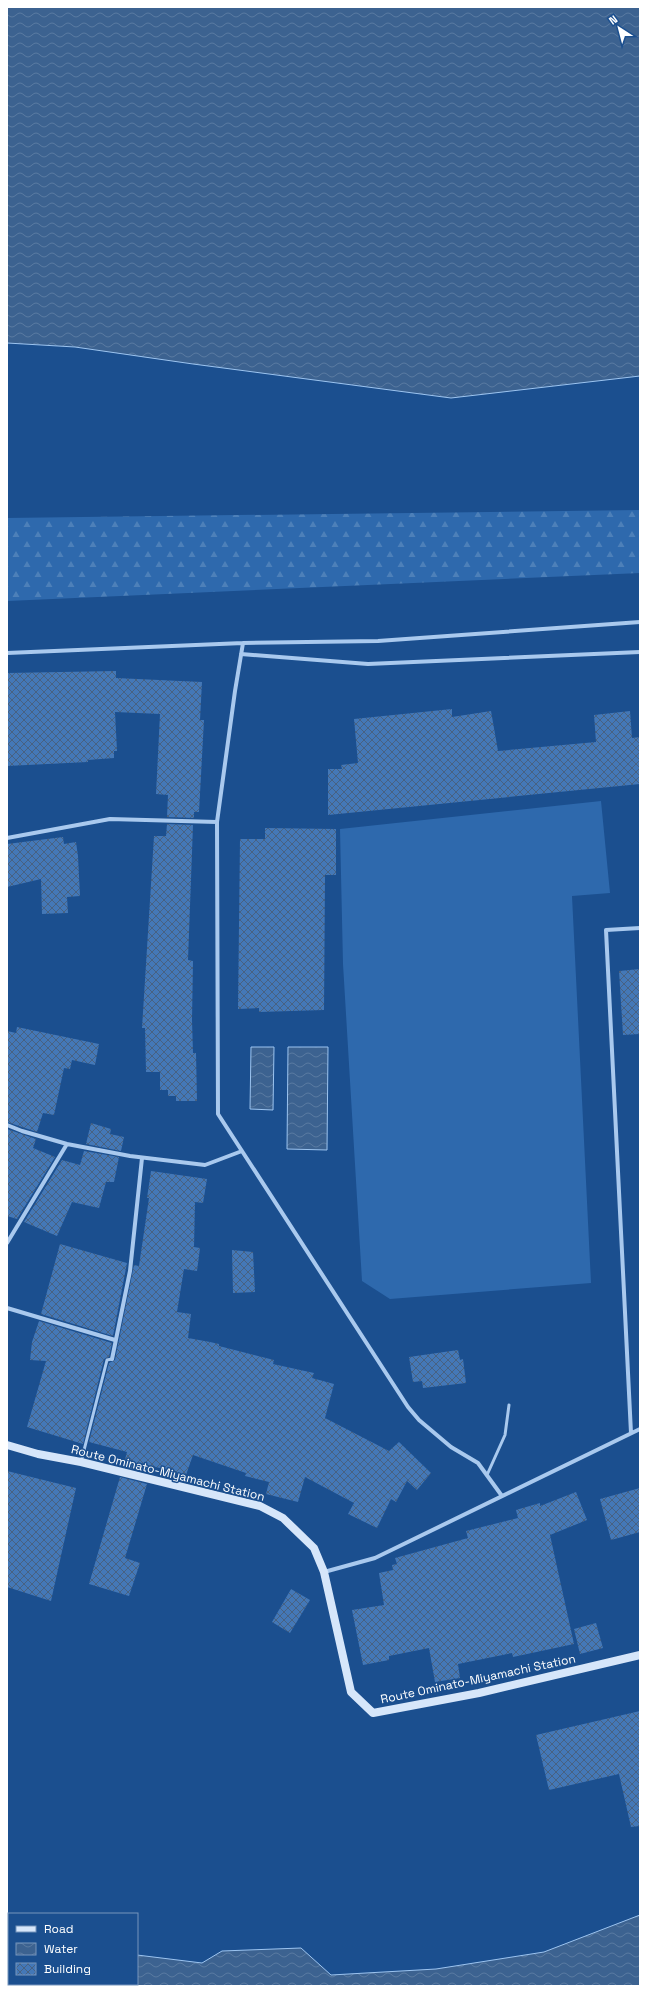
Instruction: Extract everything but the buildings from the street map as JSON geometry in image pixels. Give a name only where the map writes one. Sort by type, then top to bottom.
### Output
[{"type":"main road","name":"Route Ominato-Miyamachi Station","points":[[7,1445],[38,1454],[81,1462],[260,1506],[283,1518],[314,1548],[324,1572],[351,1692],[372,1713],[479,1693],[640,1655]]},
{"type":"street","points":[[7,653],[244,643],[378,641],[640,622]]},
{"type":"street","points":[[244,643],[241,654],[217,822],[218,1114],[408,1407],[418,1420],[450,1447],[478,1463],[502,1496]]},
{"type":"street","points":[[241,654],[368,664],[640,652]]},
{"type":"street","points":[[7,838],[110,819],[217,822]]},
{"type":"street","points":[[631,1433],[606,930],[640,928]]},
{"type":"street","points":[[7,1125],[67,1144],[142,1158],[205,1164],[242,1151]]},
{"type":"street","points":[[7,1243],[67,1144]]},
{"type":"street","points":[[112,1359],[130,1271],[142,1158]]},
{"type":"street","points":[[7,1308],[115,1340]]},
{"type":"street","points":[[324,1572],[375,1558],[640,1429]]},
{"type":"lane","points":[[81,1462],[107,1360],[112,1359]]},
{"type":"lane","points":[[487,1475],[505,1435],[509,1406]]},
{"type":"green space","points":[[640,510],[640,573],[7,601],[7,518]]},
{"type":"green space","points":[[601,801],[610,893],[572,896],[591,1283],[390,1299],[362,1281],[343,964],[340,829]]},
{"type":"water","points":[[7,7],[640,7],[640,376],[451,398],[75,347],[7,343]]},
{"type":"water","points":[[251,1047],[274,1047],[273,1110],[250,1109]]},
{"type":"water","points":[[288,1047],[328,1047],[327,1150],[287,1149]]},
{"type":"water","points":[[640,1915],[640,1986],[7,1986],[7,1933],[8,1985],[138,1985],[138,1955],[202,1963],[222,1951],[301,1948],[331,1975],[436,1969],[544,1952]]}]
